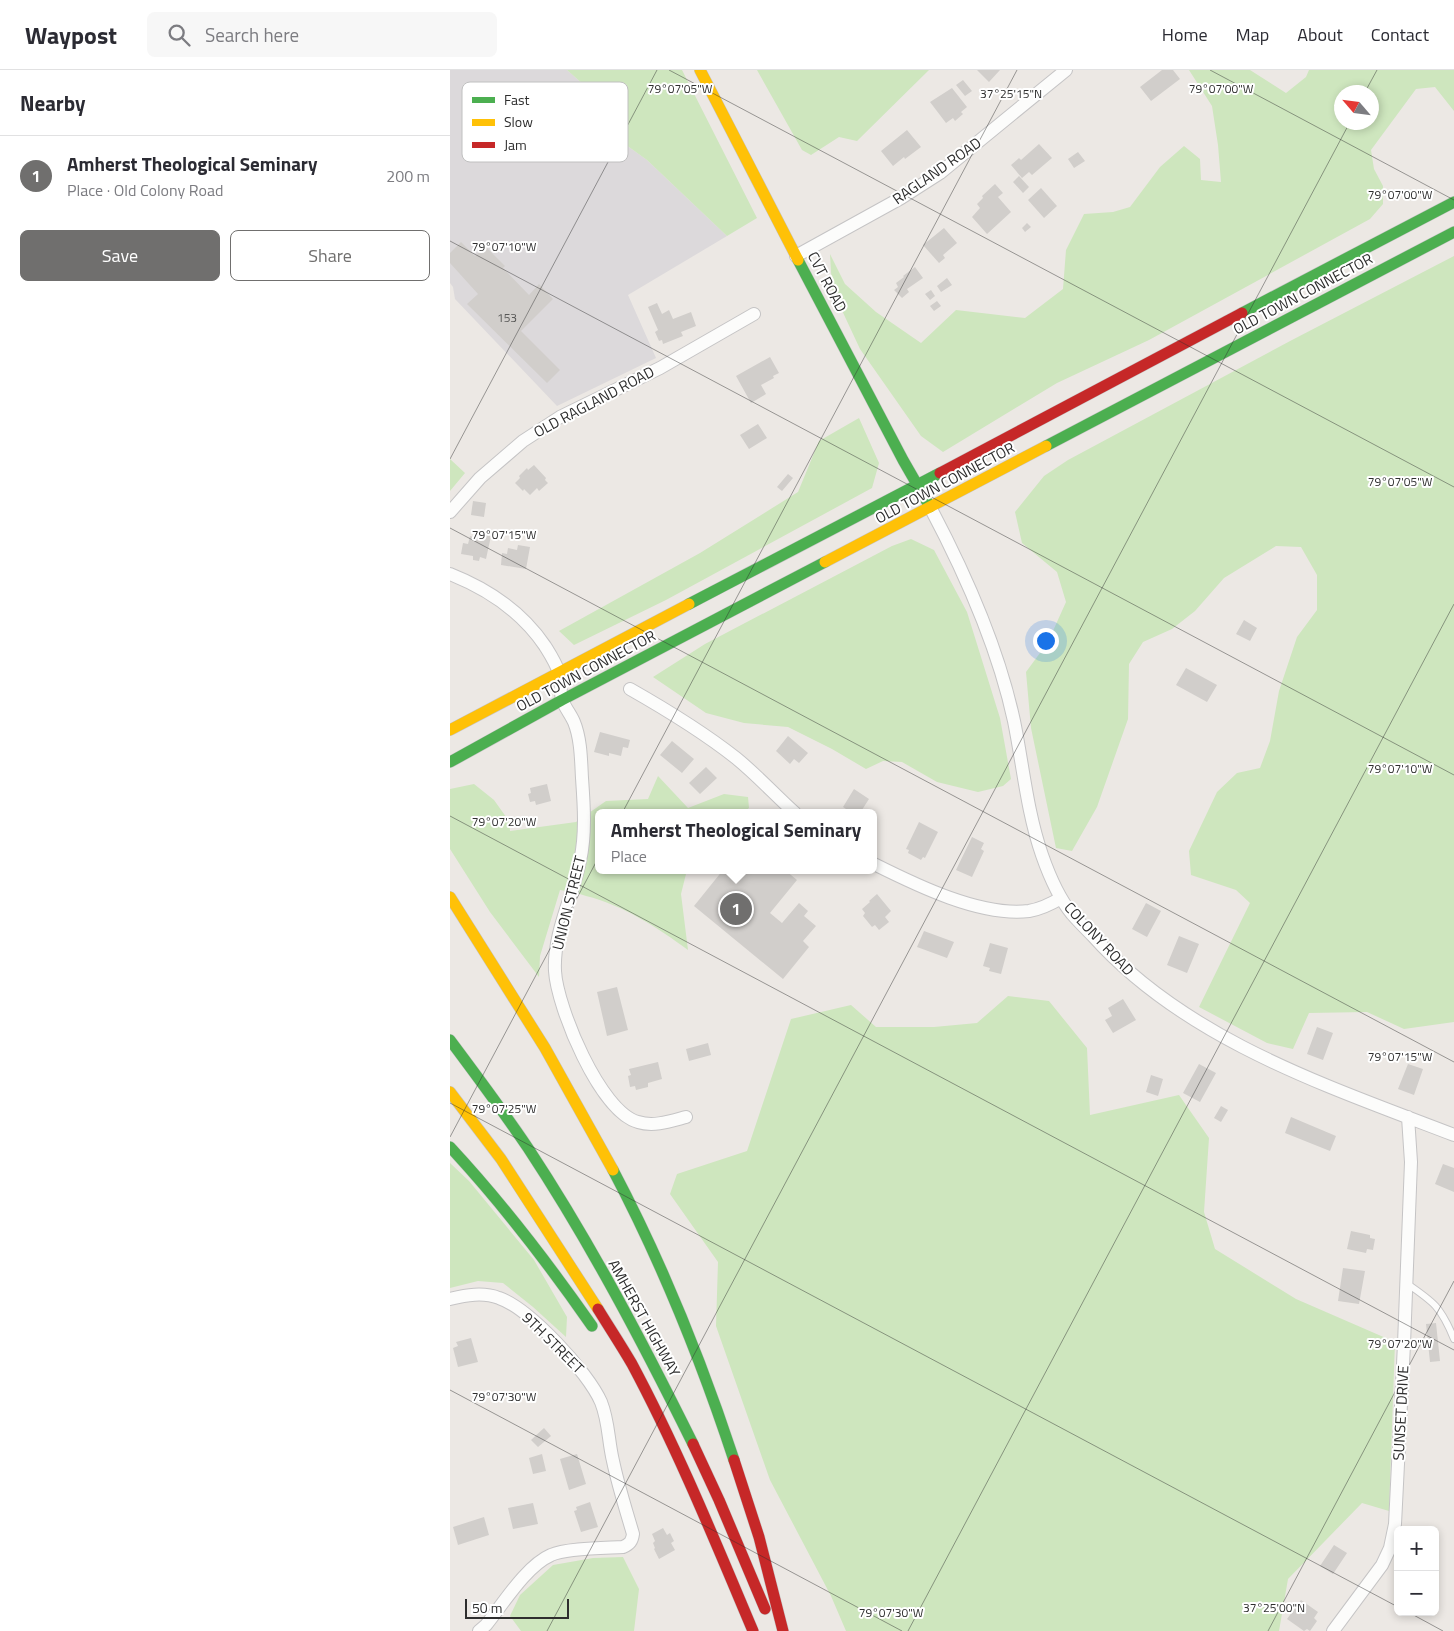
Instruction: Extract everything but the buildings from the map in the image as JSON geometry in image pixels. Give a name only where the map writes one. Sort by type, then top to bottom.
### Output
[{"type":"main road","name":"CVT ROAD","points":[[700,70],[796,256],[916,484],[930,507]]},
{"type":"main road","name":"OLD TOWN CONNECTOR","points":[[450,730],[1454,202]]},
{"type":"main road","name":"OLD TOWN CONNECTOR","points":[[450,762],[562,700],[1454,232]]},
{"type":"main road","points":[[450,897],[546,1048],[628,1199],[678,1310],[719,1415],[759,1537],[783,1631]]},
{"type":"main road","name":"AMHERST HIGHWAY","points":[[450,1040],[493,1098],[551,1184],[637,1334],[708,1474],[773,1631]]},
{"type":"main road","points":[[450,1092],[501,1159],[584,1286],[631,1363],[711,1530],[752,1631]]},
{"type":"main road","points":[[450,1147],[481,1179],[528,1236],[596,1333]]},
{"type":"main road","points":[[645,1414],[711,1530]]},
{"type":"street","name":"RAGLAND ROAD","points":[[796,256],[901,198],[940,173],[1066,70]]},
{"type":"street","name":"OLD RAGLAND ROAD","points":[[450,512],[480,478],[522,441],[560,417],[660,368],[754,314]]},
{"type":"street","name":"COLONY ROAD","points":[[930,507],[961,566],[1000,668],[1014,720],[1034,829],[1042,856],[1061,898],[1071,913],[1123,967],[1169,1003],[1209,1029],[1250,1052],[1284,1067],[1454,1135]]},
{"type":"street","points":[[450,574],[479,587],[501,600],[524,619],[546,647],[559,672]]},
{"type":"street","name":"UNION STREET","points":[[559,672],[562,700],[575,723],[581,754],[584,838],[580,861],[556,950],[557,990],[580,1049],[597,1083],[628,1118],[650,1124],[686,1117]]},
{"type":"street","points":[[630,689],[667,710],[709,738],[755,775],[791,809]]},
{"type":"street","points":[[877,866],[906,880],[962,902],[984,908],[1006,911],[1029,911],[1046,907],[1061,898]]},
{"type":"street","name":"SUNSET DRIVE","points":[[1333,1631],[1382,1564],[1392,1540],[1395,1524],[1412,1162],[1408,1117]]},
{"type":"street","name":"9TH STREET","points":[[450,1299],[478,1294],[501,1298],[534,1321],[580,1368],[600,1401],[607,1420],[612,1458],[633,1534],[632,1541],[624,1547],[563,1552],[552,1554],[537,1562],[479,1631]]},
{"type":"lane","points":[[1406,1282],[1435,1304],[1446,1318],[1454,1339]]},
{"type":"shaded area","points":[[450,70],[567,70],[581,82],[462,82],[462,162],[628,162],[628,146],[647,160],[727,236],[628,295],[656,358],[557,406],[455,299],[453,287],[450,283]]},
{"type":"green space","points":[[567,70],[682,70],[757,218],[727,236],[647,160],[628,146],[628,82],[581,82]]},
{"type":"green space","points":[[757,70],[929,70],[857,141],[839,137],[811,155],[802,150]]},
{"type":"green space","points":[[1189,70],[1250,70],[1286,93],[1306,77],[1309,70],[1454,70],[1454,111],[1435,87],[1416,89],[1371,150],[1374,169],[1383,186],[1383,204],[1370,219],[1149,340],[1057,383],[943,452],[921,436],[860,349],[832,289],[830,254],[845,284],[876,312],[921,343],[956,310],[1025,318],[1063,289],[1066,250],[1084,214],[1113,212],[1130,207],[1160,167],[1184,146],[1200,159],[1201,180],[1221,182],[1212,106]]},
{"type":"green space","points":[[1454,256],[1454,1022],[1404,1029],[1367,1012],[1309,1013],[1293,1049],[1267,1043],[1199,1007],[1250,903],[1236,890],[1191,875],[1189,851],[1217,792],[1237,773],[1260,768],[1270,741],[1279,691],[1297,637],[1317,610],[1317,575],[1301,547],[1276,546],[1224,578],[1195,611],[1172,629],[1143,642],[1129,664],[1128,719],[1097,807],[1072,851],[1056,848],[1031,728],[1026,672],[1048,642],[1066,602],[1057,572],[1022,543],[1015,512],[1044,476],[1068,460]]},
{"type":"green space","points":[[859,418],[879,463],[872,488],[666,600],[574,645],[559,631],[700,553],[798,492],[819,441]]},
{"type":"green space","points":[[450,459],[465,473],[450,491]]},
{"type":"green space","points":[[911,539],[934,550],[967,612],[1000,718],[1011,779],[1003,786],[978,792],[937,782],[902,762],[883,761],[866,769],[788,727],[744,723],[706,713],[653,677],[705,644],[892,546]]},
{"type":"green space","points":[[658,776],[688,808],[724,794],[748,797],[748,809],[595,809],[595,874],[686,874],[681,894],[688,950],[627,911],[600,900],[560,890],[540,956],[539,977],[490,912],[450,849],[450,789],[474,784],[494,800],[509,821],[510,831],[576,822],[606,801],[648,799]]},
{"type":"green space","points":[[1008,996],[1049,1001],[1087,1048],[1090,1115],[1179,1095],[1209,1138],[1204,1212],[1215,1249],[1296,1299],[1395,1342],[1389,1511],[1362,1503],[1288,1579],[1279,1631],[846,1631],[831,1596],[770,1480],[716,1326],[718,1262],[670,1194],[677,1174],[747,1151],[791,1019],[851,1005],[876,1027],[934,1027],[977,1023]]},
{"type":"green space","points":[[450,1163],[469,1181],[534,1260],[567,1317],[566,1337],[503,1283],[478,1281],[450,1288]]},
{"type":"green space","points":[[623,1557],[639,1589],[634,1631],[521,1631],[510,1616],[520,1595],[553,1565],[593,1558]]},
{"type":"traffic: fast","points":[[1242,313],[1454,202]]},
{"type":"traffic: fast","points":[[1046,446],[1454,232]]},
{"type":"traffic: fast","points":[[798,260],[903,460],[930,507]]},
{"type":"traffic: fast","points":[[689,604],[940,473]]},
{"type":"traffic: fast","points":[[450,762],[562,700],[825,562]]},
{"type":"traffic: fast","points":[[450,1040],[519,1134],[573,1220],[655,1368],[693,1444]]},
{"type":"traffic: fast","points":[[450,1147],[524,1234],[592,1326]]},
{"type":"traffic: fast","points":[[613,1170],[648,1240],[680,1313],[734,1460]]},
{"type":"traffic: slow","points":[[700,70],[798,260]]},
{"type":"traffic: slow","points":[[825,562],[1046,446]]},
{"type":"traffic: slow","points":[[450,730],[689,604]]},
{"type":"traffic: slow","points":[[450,897],[545,1048],[613,1170]]},
{"type":"traffic: slow","points":[[450,1092],[501,1159],[598,1309]]},
{"type":"traffic: jam","points":[[940,473],[1242,313]]},
{"type":"traffic: jam","points":[[598,1309],[632,1364],[665,1429],[696,1496],[753,1631]]},
{"type":"traffic: jam","points":[[693,1444],[765,1609]]},
{"type":"traffic: jam","points":[[734,1460],[759,1537],[783,1631]]},
{"type":"place","name":"Amherst Theological Seminary","points":[[736,909]]}]
